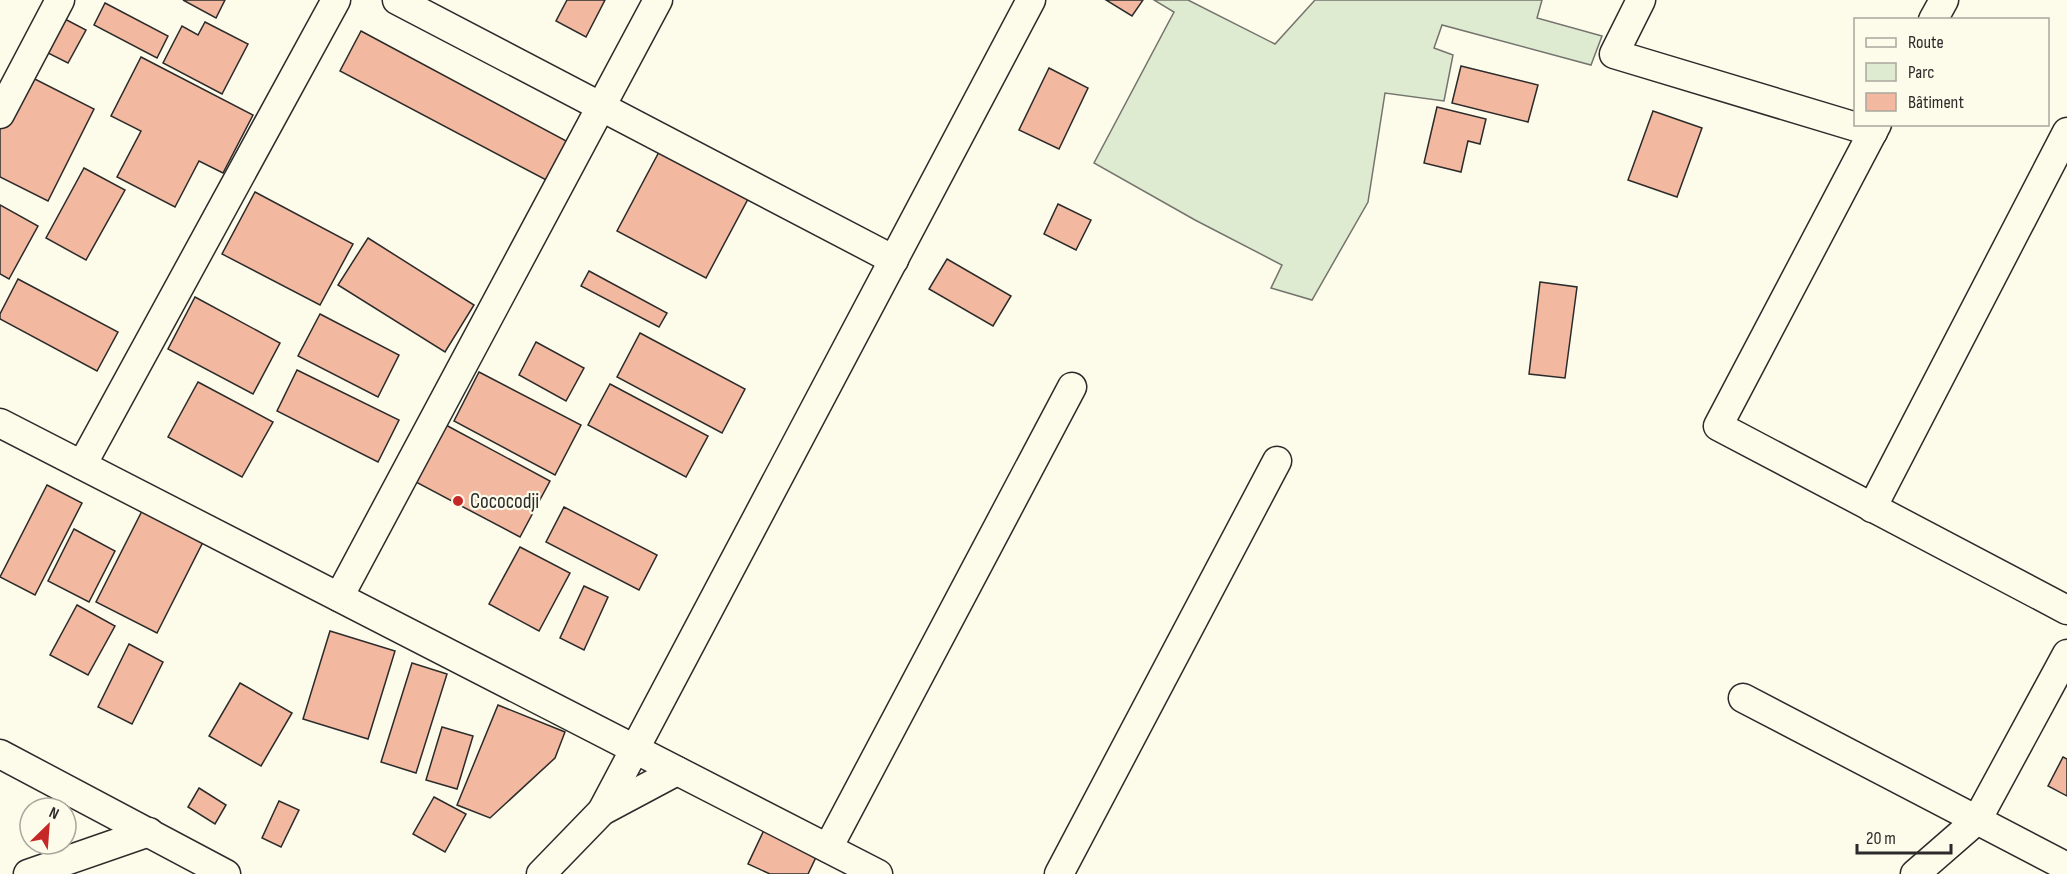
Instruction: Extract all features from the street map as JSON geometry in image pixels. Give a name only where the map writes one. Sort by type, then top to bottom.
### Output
[{"type":"street","points":[[0,114],[60,0]]},
{"type":"street","points":[[82,465],[336,0]]},
{"type":"street","points":[[397,0],[894,260]]},
{"type":"street","points":[[339,597],[658,0]]},
{"type":"street","points":[[541,874],[602,811],[1031,0]]},
{"type":"street","points":[[1641,0],[1614,54],[1854,122]]},
{"type":"street","points":[[1934,18],[1944,0]]},
{"type":"street","points":[[1875,128],[1718,426],[2067,610]]},
{"type":"street","points":[[1872,507],[2067,132]]},
{"type":"street","points":[[828,848],[1072,387]]},
{"type":"street","points":[[0,423],[878,874]]},
{"type":"street","points":[[1059,874],[1277,461]]},
{"type":"street","points":[[1915,874],[1977,820],[2067,654]]},
{"type":"street","points":[[1743,698],[2067,867]]},
{"type":"street","points":[[0,754],[225,874]]},
{"type":"street","points":[[602,811],[676,771]]},
{"type":"street","points":[[28,874],[149,832]]},
{"type":"green space","points":[[1154,0],[1188,0],[1275,44],[1315,0],[1542,0],[1537,18],[1602,36],[1591,65],[1442,25],[1434,48],[1453,55],[1444,101],[1385,93],[1368,202],[1312,300],[1271,288],[1282,265],[1195,220],[1094,163],[1174,12]]},
{"type":"building","points":[[183,0],[225,0],[216,18]]},
{"type":"building","points":[[567,0],[605,0],[586,37],[556,21]]},
{"type":"building","points":[[1106,0],[1143,0],[1132,16]]},
{"type":"building","points":[[105,3],[168,36],[157,58],[94,25]]},
{"type":"building","points":[[63,18],[86,30],[68,63],[46,52]]},
{"type":"building","points":[[205,22],[248,44],[222,94],[163,63],[182,26],[198,35]]},
{"type":"building","points":[[361,31],[570,143],[550,182],[340,71]]},
{"type":"building","points":[[141,57],[253,115],[223,173],[199,161],[175,207],[117,177],[141,131],[111,116]]},
{"type":"building","points":[[1461,66],[1538,85],[1528,122],[1452,103]]},
{"type":"building","points":[[1049,68],[1088,88],[1059,149],[1019,130]]},
{"type":"building","points":[[21,72],[94,109],[48,201],[0,177],[0,114]]},
{"type":"building","points":[[1437,107],[1486,119],[1480,144],[1468,141],[1461,172],[1424,163]]},
{"type":"building","points":[[1653,111],[1702,128],[1677,197],[1628,180]]},
{"type":"building","points":[[659,152],[748,199],[706,278],[617,231]]},
{"type":"building","points":[[84,168],[125,190],[86,260],[46,238]]},
{"type":"building","points":[[255,192],[353,244],[320,305],[222,254]]},
{"type":"building","points":[[1058,204],[1091,220],[1076,250],[1044,234]]},
{"type":"building","points":[[0,205],[38,226],[9,279],[0,274]]},
{"type":"building","points":[[368,238],[474,305],[445,352],[338,285]]},
{"type":"building","points":[[947,259],[1011,296],[993,326],[929,289]]},
{"type":"building","points":[[589,271],[667,313],[659,327],[581,286]]},
{"type":"building","points":[[18,279],[118,332],[97,371],[0,319],[0,314]]},
{"type":"building","points":[[1540,282],[1577,287],[1565,378],[1529,374]]},
{"type":"building","points":[[195,297],[280,343],[253,394],[168,349]]},
{"type":"building","points":[[320,314],[399,355],[378,397],[298,356]]},
{"type":"building","points":[[640,333],[745,389],[722,433],[617,377]]},
{"type":"building","points":[[536,342],[584,368],[566,401],[519,375]]},
{"type":"building","points":[[297,370],[399,420],[378,462],[277,411]]},
{"type":"building","points":[[479,372],[581,425],[555,475],[454,421]]},
{"type":"building","points":[[198,382],[273,422],[242,477],[168,437]]},
{"type":"building","points":[[610,384],[708,436],[686,477],[588,425]]},
{"type":"building","points":[[444,424],[550,481],[520,537],[414,481]]},
{"type":"building","points":[[47,485],[82,503],[35,595],[0,577]]},
{"type":"building","points":[[564,507],[657,555],[639,590],[546,542]]},
{"type":"building","points":[[143,509],[204,540],[157,633],[96,602]]},
{"type":"building","points":[[74,529],[115,551],[89,602],[48,581]]},
{"type":"building","points":[[520,547],[570,573],[539,631],[489,604]]},
{"type":"building","points":[[584,586],[608,597],[584,650],[560,638]]},
{"type":"building","points":[[77,605],[115,626],[88,675],[50,655]]},
{"type":"building","points":[[330,631],[395,651],[368,739],[303,719]]},
{"type":"building","points":[[129,644],[163,662],[132,724],[98,707]]},
{"type":"building","points":[[412,663],[447,674],[416,773],[381,762]]},
{"type":"building","points":[[240,683],[292,713],[261,766],[209,736]]},
{"type":"building","points":[[498,705],[565,732],[555,758],[490,818],[457,805]]},
{"type":"building","points":[[442,727],[473,736],[457,789],[426,780]]},
{"type":"building","points":[[2063,757],[2067,759],[2067,796],[2048,786]]},
{"type":"building","points":[[199,788],[226,805],[215,824],[188,807]]},
{"type":"building","points":[[434,797],[466,814],[445,852],[413,834]]},
{"type":"building","points":[[279,801],[299,810],[281,847],[262,838]]},
{"type":"building","points":[[765,828],[818,853],[808,874],[770,874],[748,864]]},
{"type":"place","name":"Cococodji","points":[[458,501]]}]
